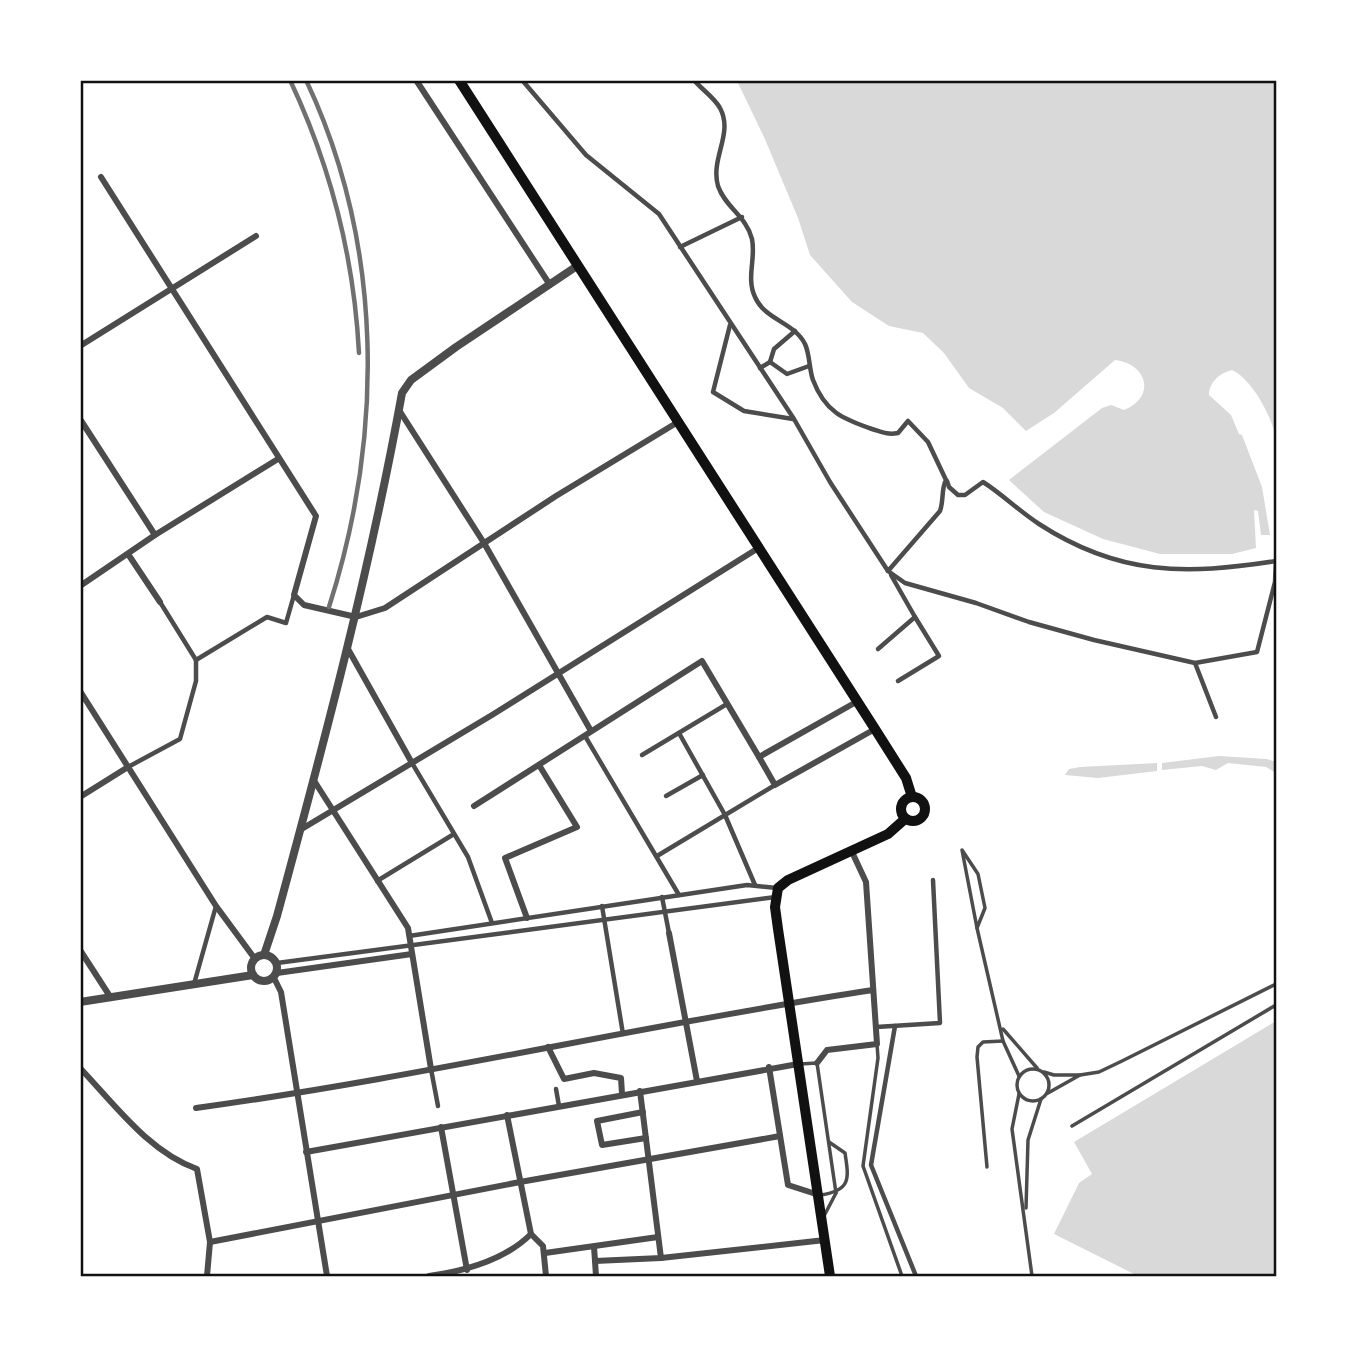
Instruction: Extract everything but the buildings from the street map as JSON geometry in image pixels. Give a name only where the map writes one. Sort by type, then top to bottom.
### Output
[{"type":"main road","points":[[459,80],[876,729],[906,778],[912,797]]},
{"type":"main road","points":[[830,1276],[778,929],[775,907],[777,892],[788,880],[888,834],[905,819],[918,820],[925,811],[921,800],[906,798],[901,804],[901,813],[905,819]]},
{"type":"street","points":[[416,80],[550,285]]},
{"type":"street","points":[[522,80],[586,155],[659,214],[794,419],[830,482],[939,656],[898,681]]},
{"type":"street","points":[[694,80],[714,99],[723,115],[725,134],[716,170],[717,182],[724,198],[742,217],[752,238],[751,286],[755,298],[770,315],[794,331],[807,348],[809,366],[824,402],[846,421],[890,434],[898,433],[908,421],[928,442],[949,487],[958,495],[965,495],[983,482],[1038,523],[1082,548],[1145,567],[1197,571],[1231,569],[1276,561],[1275,582],[1257,652],[1195,663],[1029,622],[905,583],[888,571]]},
{"type":"street","points":[[101,177],[316,516],[286,623],[267,617],[196,660]]},
{"type":"street","points":[[680,247],[742,217]]},
{"type":"street","points":[[80,346],[256,236]]},
{"type":"street","points":[[264,955],[356,617],[380,512],[401,393],[411,380],[577,266]]},
{"type":"street","points":[[730,323],[713,392],[744,411],[794,419]]},
{"type":"street","points":[[760,369],[770,362],[774,349],[794,331]]},
{"type":"street","points":[[770,362],[787,374],[809,366]]},
{"type":"street","points":[[399,410],[484,543],[679,895]]},
{"type":"street","points":[[80,419],[155,535]]},
{"type":"street","points":[[294,595],[304,605],[356,617],[385,608],[678,422]]},
{"type":"street","points":[[80,586],[155,535],[278,459]]},
{"type":"street","points":[[888,571],[940,510],[944,501],[943,485],[946,480]]},
{"type":"street","points":[[300,830],[760,547]]},
{"type":"street","points":[[80,797],[180,739],[196,681],[196,660],[128,554]]},
{"type":"street","points":[[878,649],[915,617]]},
{"type":"street","points":[[348,649],[468,856],[492,923]]},
{"type":"street","points":[[474,806],[702,661],[775,785]]},
{"type":"street","points":[[1195,663],[1216,717]]},
{"type":"street","points":[[80,691],[216,906],[255,959]]},
{"type":"street","points":[[759,757],[858,701]]},
{"type":"street","points":[[642,755],[727,704]]},
{"type":"street","points":[[657,856],[775,785],[876,729]]},
{"type":"street","points":[[679,733],[725,815],[756,886]]},
{"type":"street","points":[[527,918],[505,858],[577,827],[539,765]]},
{"type":"street","points":[[666,796],[702,775]]},
{"type":"street","points":[[313,779],[408,928],[438,1106]]},
{"type":"street","points":[[377,882],[454,834]]},
{"type":"street","points":[[817,1063],[827,1050],[877,1044],[866,881],[852,852]]},
{"type":"street","points":[[876,1027],[940,1023],[933,880]]},
{"type":"street","points":[[409,936],[747,884],[777,892]]},
{"type":"street","points":[[276,962],[665,911],[777,892]]},
{"type":"street","points":[[662,897],[697,1081]]},
{"type":"street","points":[[194,984],[216,906]]},
{"type":"street","points":[[602,906],[623,1034]]},
{"type":"street","points":[[80,950],[111,998]]},
{"type":"street","points":[[327,1276],[276,975],[276,962],[272,957],[264,955],[255,959],[251,966],[253,975],[262,982],[276,975],[412,954]]},
{"type":"street","points":[[80,1002],[253,975]]},
{"type":"street","points":[[196,1108],[297,1094],[789,1003],[873,990]]},
{"type":"street","points":[[895,1026],[871,1165],[916,1276]]},
{"type":"street","points":[[548,1048],[564,1079],[594,1073],[621,1078],[622,1094]]},
{"type":"street","points":[[306,1152],[441,1124],[798,1064]]},
{"type":"street","points":[[769,1067],[788,1185],[819,1195]]},
{"type":"street","points":[[80,1068],[143,1135],[169,1156],[197,1170],[210,1242],[207,1276]]},
{"type":"street","points":[[556,1089],[559,1106]]},
{"type":"street","points":[[640,1091],[661,1258]]},
{"type":"street","points":[[643,1112],[597,1121],[601,1145],[646,1138]]},
{"type":"street","points":[[507,1115],[531,1234],[543,1247],[546,1276]]},
{"type":"street","points":[[441,1124],[467,1273]]},
{"type":"street","points":[[210,1242],[520,1182],[780,1136]]},
{"type":"street","points":[[429,1276],[467,1273],[523,1243],[531,1234]]},
{"type":"street","points":[[545,1253],[658,1237]]},
{"type":"street","points":[[595,1261],[661,1258],[825,1240]]},
{"type":"street","points":[[594,1247],[596,1276]]},
{"type":"lane","points":[[977,928],[985,908],[978,874],[962,850],[977,928],[1003,1041],[1019,1076],[1017,1088],[1027,1100],[1041,1099]]},
{"type":"lane","points":[[1019,1076],[1025,1070],[1054,1075],[1099,1072],[1276,984]]},
{"type":"lane","points":[[1072,1126],[1276,1005]]},
{"type":"lane","points":[[1001,1028],[1041,1071],[1049,1084],[1046,1094]]},
{"type":"lane","points":[[987,1167],[976,1057],[978,1047],[983,1042],[1003,1041]]},
{"type":"lane","points":[[877,1044],[878,1058],[863,1166],[902,1276]]},
{"type":"lane","points":[[798,1064],[817,1063],[836,1193]]},
{"type":"lane","points":[[1026,1221],[1028,1140],[1041,1099],[1080,1075]]},
{"type":"lane","points":[[1020,1094],[1012,1129],[1032,1276]]},
{"type":"lane","points":[[822,1219],[849,1176],[845,1153],[828,1141]]},
{"type":"lane","points":[[819,1195],[836,1193]]},
{"type":"shaded area","points":[[737,81],[1276,81],[1276,436],[1270,418],[1254,390],[1232,370],[1216,379],[1209,395],[1231,415],[1239,434],[1242,435],[1262,487],[1270,535],[1261,535],[1258,511],[1254,510],[1256,548],[1232,554],[1160,554],[1103,539],[1044,512],[1009,480],[1102,408],[1111,405],[1124,410],[1134,404],[1144,390],[1141,374],[1126,363],[1115,360],[1054,413],[1026,431],[1003,408],[969,388],[944,353],[923,333],[889,326],[852,302],[810,255],[798,218]]},
{"type":"shaded area","points":[[1219,756],[1267,759],[1276,762],[1276,773],[1266,767],[1228,763],[1216,770],[1202,766],[1162,770],[1162,763]]},
{"type":"shaded area","points":[[1157,763],[1157,771],[1098,778],[1065,775],[1069,769],[1080,767]]},
{"type":"shaded area","points":[[1276,1021],[1276,1276],[1138,1276],[1054,1234],[1079,1183],[1092,1174],[1074,1142]]},
{"type":"railway","points":[[290,80],[329,179],[338,213],[352,282],[359,353]]},
{"type":"railway","points":[[306,80],[332,143],[350,208],[362,274],[367,341],[366,408],[360,475],[347,542],[329,607]]}]
